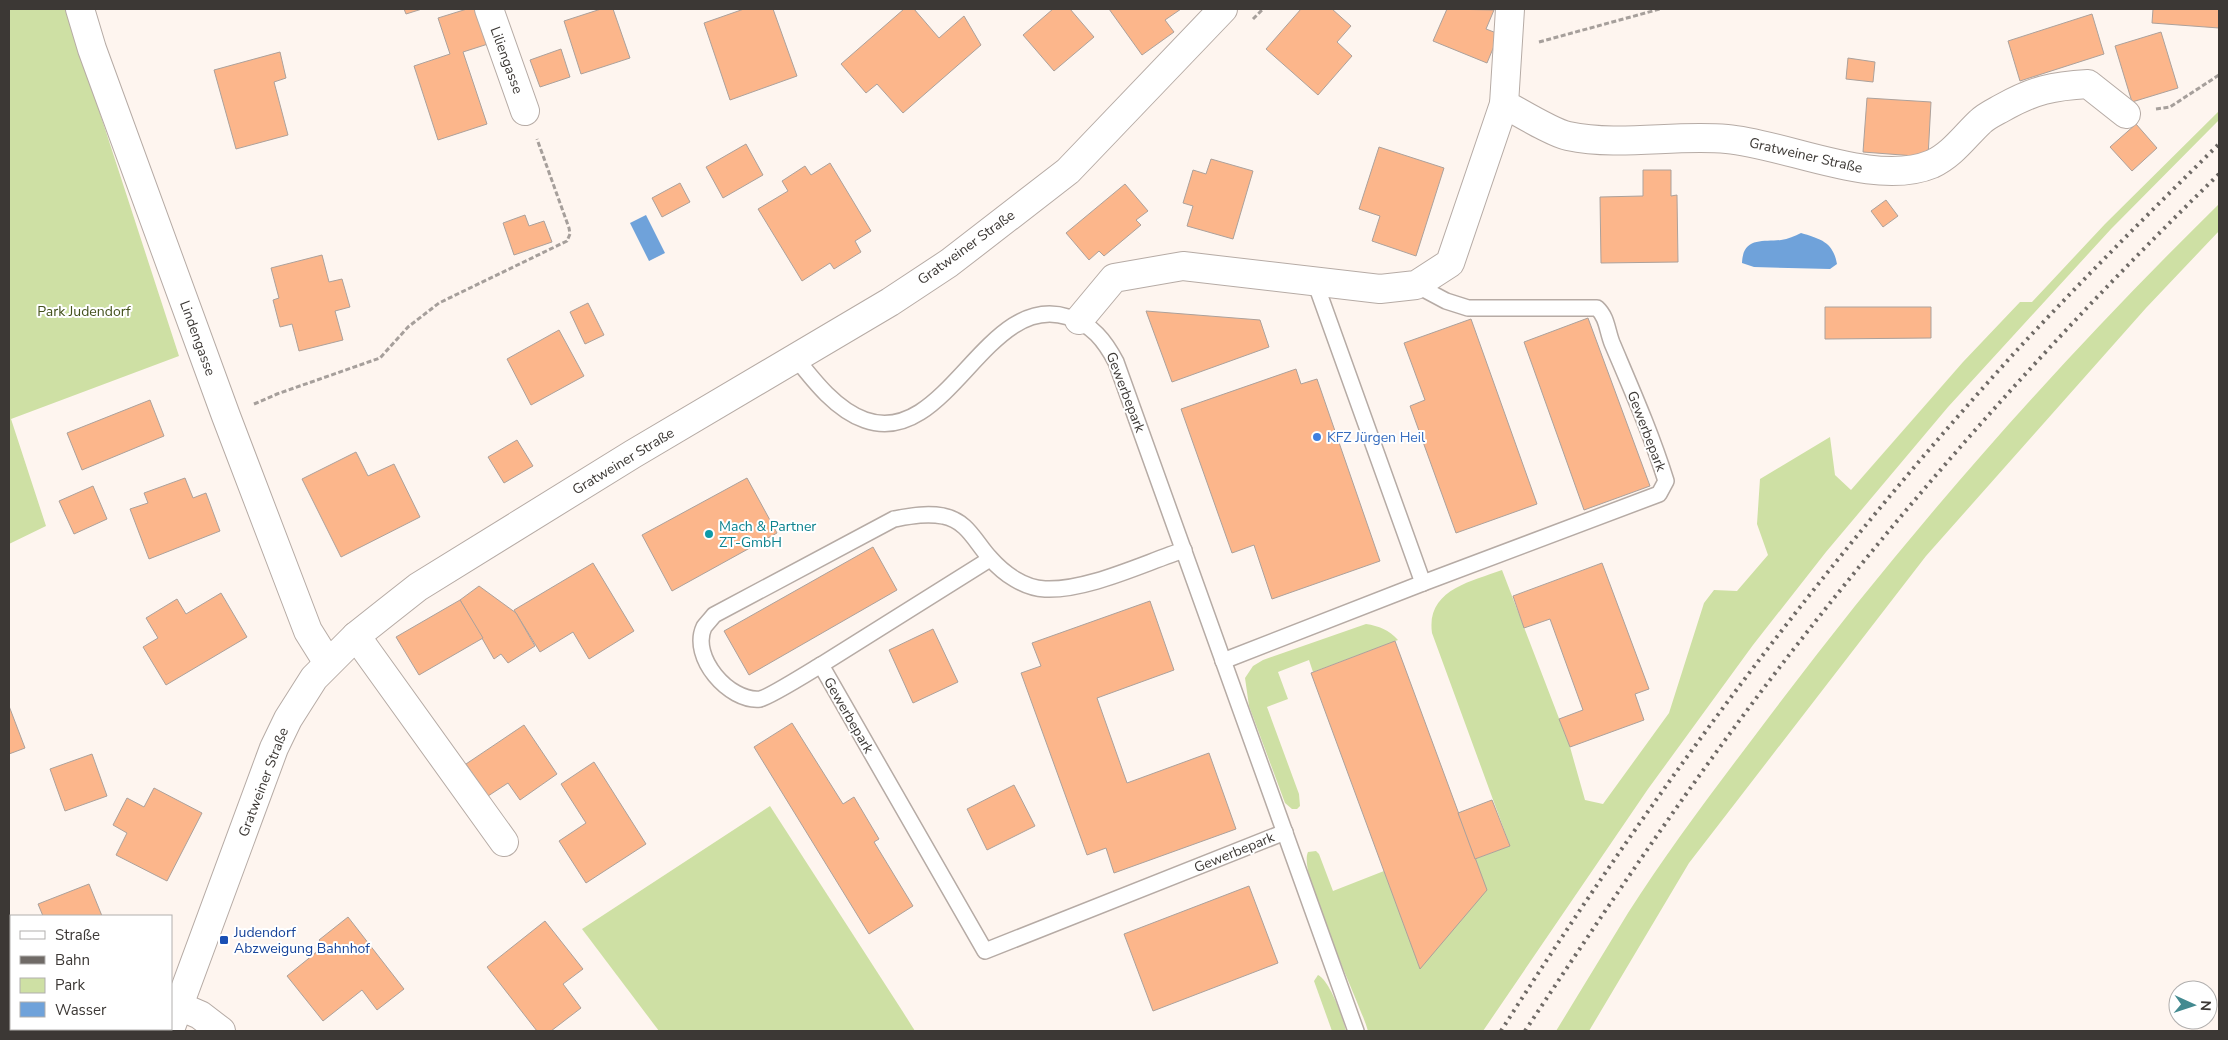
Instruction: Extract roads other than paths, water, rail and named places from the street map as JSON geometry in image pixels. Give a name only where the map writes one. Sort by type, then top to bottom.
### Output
[{"type":"street","name":"Lindengasse","points":[[80,9],[92,49],[226,416],[308,631],[328,663]]},
{"type":"street","name":"Liliengasse","points":[[489,9],[525,111]]},
{"type":"street","name":"Gratweiner Straße","points":[[173,1023],[274,748],[300,698],[328,663],[356,636],[418,587],[795,357],[890,302],[949,262],[1068,171],[1223,9]]},
{"type":"street","points":[[1079,320],[1114,278],[1183,266],[1380,289],[1416,285],[1450,263],[1504,104],[1510,9]]},
{"type":"street","name":"Gratweiner Straße","points":[[1504,104],[1566,136],[1598,140],[1693,137],[1727,139],[1754,142],[1807,158],[1869,169],[1907,170],[1932,164],[1958,146],[1981,120],[2027,93],[2059,85],[2088,84],[2126,114]]},
{"type":"street","points":[[356,636],[504,842]]},
{"type":"street","points":[[173,1023],[200,1016],[221,1031]]},
{"type":"lane","points":[[1315,282],[1423,583]]},
{"type":"lane","name":"Gewerbepark","points":[[1223,661],[1659,494],[1666,480],[1655,444],[1608,334],[1604,314],[1597,308],[1468,308],[1446,301],[1416,285]]},
{"type":"lane","name":"Gewerbepark","points":[[795,357],[821,388],[849,412],[864,420],[890,423],[914,414],[932,404],[987,348],[1007,330],[1025,319],[1044,314],[1061,314],[1079,320],[1106,343],[1116,362],[1356,1031]]},
{"type":"lane","name":"Gewerbepark","points":[[1184,550],[1081,585],[1044,589],[1017,581],[990,559],[970,530],[946,517],[923,514],[894,519],[714,615],[704,628],[702,646],[706,660],[718,680],[736,695],[761,699],[821,665],[985,951],[1285,832]]},
{"type":"lane","points":[[821,665],[990,559]]},
{"type":"water","points":[[646,215],[665,253],[649,261],[630,223]]},
{"type":"water","points":[[1801,233],[1825,242],[1832,251],[1837,264],[1830,269],[1754,267],[1742,263],[1746,249],[1755,242],[1784,240]]},
{"type":"railway","points":[[1501,1031],[1619,852],[1681,765],[1810,594],[1947,429],[2018,349],[2117,245],[2219,144]]},
{"type":"railway","points":[[1525,1031],[1693,784],[1764,688],[1849,580],[2002,400],[2108,285],[2219,174]]},
{"type":"place","name":"KFZ Jürgen Heil","points":[[1317,437]]},
{"type":"place","name":"Mach & Partner ZT-GmbH","points":[[709,534]]},
{"type":"place","name":"Judendorf Abzweigung Bahnhof","points":[[224,940]]},
{"type":"park label","name":"Park Judendorf","points":[[84,311]]}]
